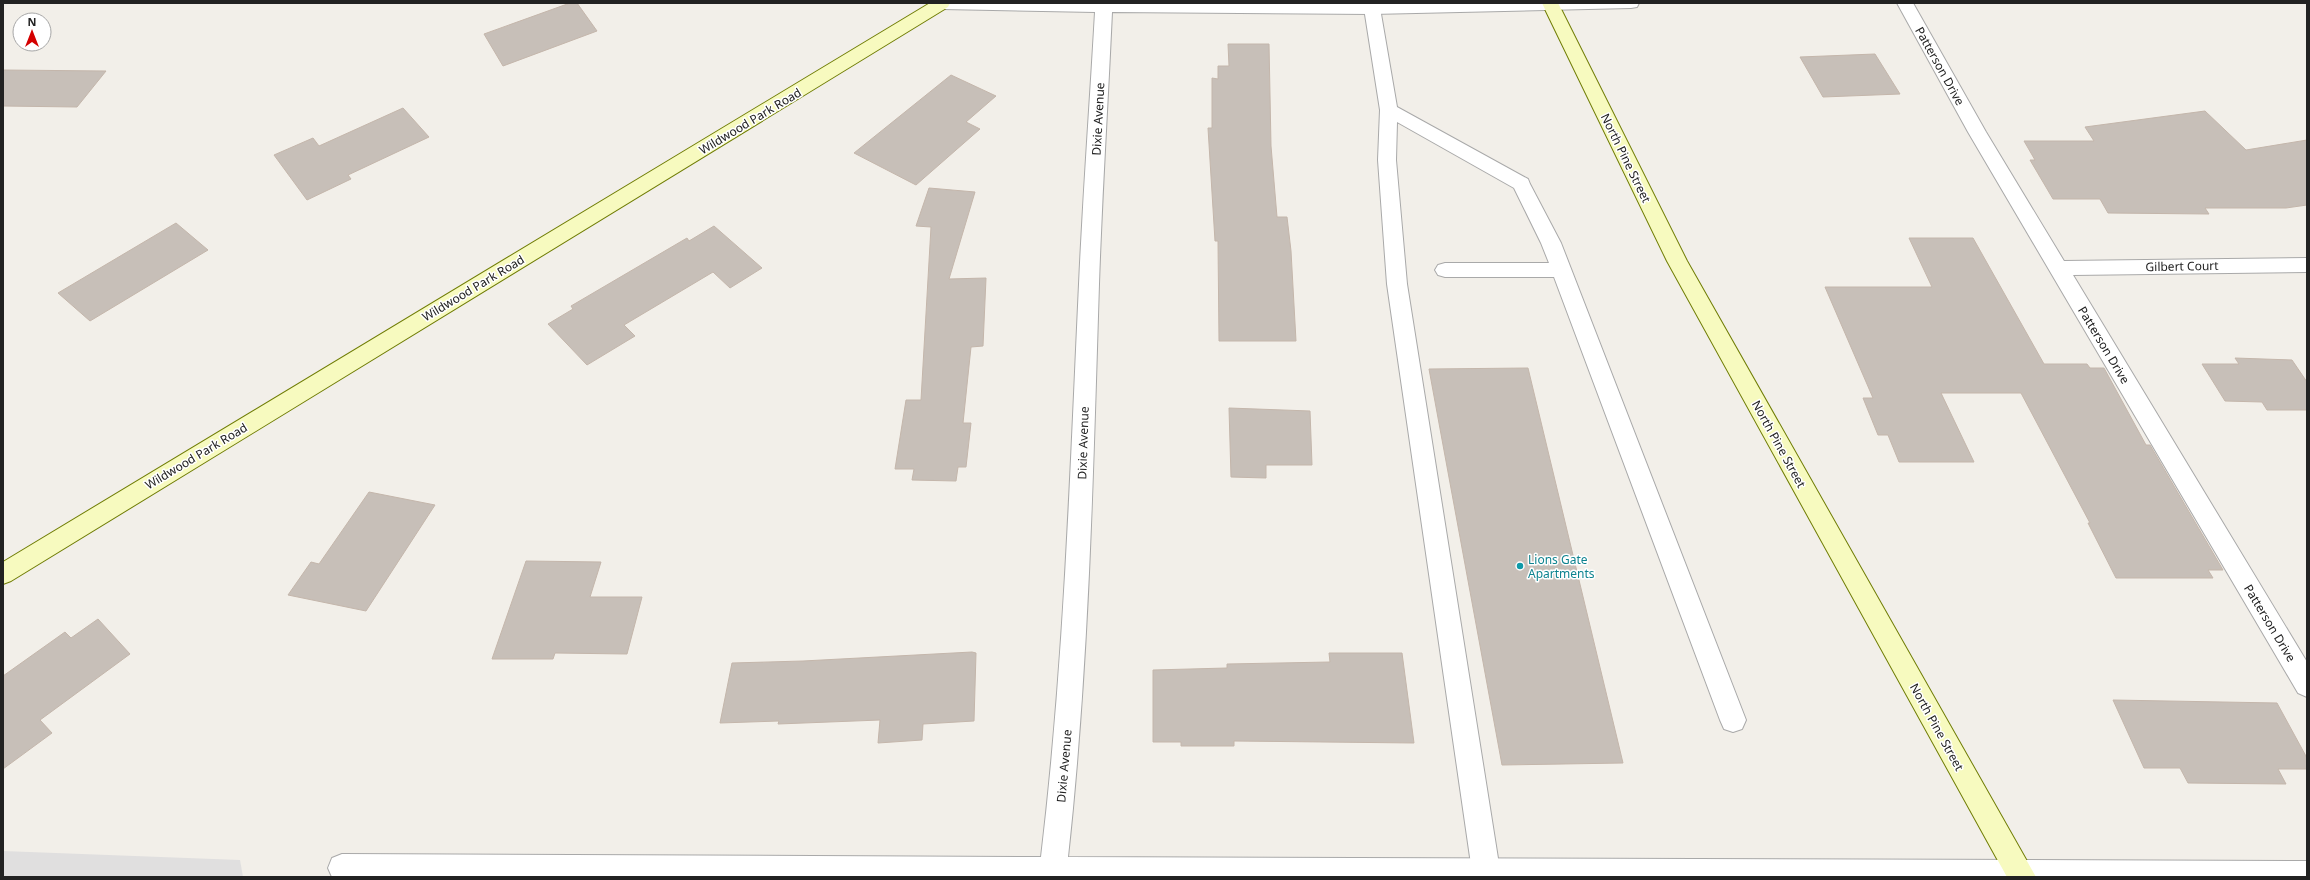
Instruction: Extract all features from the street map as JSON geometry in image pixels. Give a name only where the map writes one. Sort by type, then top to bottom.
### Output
[{"type":"street","points":[[942,4],[1104,7],[1372,8],[1631,3]]},
{"type":"street","name":"Patterson Drive","points":[[1905,3],[1977,132],[2307,685]]},
{"type":"street","name":"Wildwood Park Road","points":[[3,574],[942,4]]},
{"type":"street","name":"North Pine Street","points":[[1551,5],[1677,261],[2021,875]]},
{"type":"street","name":"Dixie Avenue","points":[[1052,874],[1064,773],[1077,594],[1089,280],[1104,7]]},
{"type":"street","points":[[1372,8],[1389,110],[1388,160],[1397,284],[1486,871]]},
{"type":"street","points":[[1389,110],[1521,184],[1551,243],[1562,270],[1733,720]]},
{"type":"street","name":"Gilbert Court","points":[[2058,268],[2307,265]]},
{"type":"street","points":[[1445,270],[1562,270]]},
{"type":"street","points":[[342,868],[1052,874],[1486,871],[2021,875],[2307,874]]},
{"type":"shaded area","points":[[3,851],[240,860],[243,877],[3,877]]},
{"type":"building","points":[[570,3],[577,3],[597,31],[503,66],[484,34]]},
{"type":"building","points":[[1228,44],[1269,44],[1271,146],[1277,217],[1287,217],[1291,251],[1296,341],[1219,341],[1218,241],[1215,241],[1208,128],[1212,128],[1212,78],[1218,79],[1218,66],[1229,66]]},
{"type":"building","points":[[1875,54],[1900,94],[1823,97],[1800,57]]},
{"type":"building","points":[[3,70],[106,71],[77,107],[3,106]]},
{"type":"building","points":[[951,75],[996,96],[966,122],[980,129],[916,185],[854,153]]},
{"type":"building","points":[[403,108],[429,137],[348,175],[351,179],[307,200],[274,155],[313,138],[319,146]]},
{"type":"building","points":[[2205,111],[2246,150],[2307,140],[2307,205],[2286,208],[2205,208],[2209,214],[2108,213],[2100,199],[2053,199],[2030,160],[2035,160],[2024,141],[2094,141],[2085,127]]},
{"type":"building","points":[[929,188],[975,192],[949,279],[986,278],[983,346],[971,347],[963,423],[971,423],[966,467],[958,467],[956,481],[912,480],[914,469],[895,469],[906,400],[921,400],[931,227],[916,226]]},
{"type":"building","points":[[176,223],[208,250],[90,321],[58,293]]},
{"type":"building","points":[[714,226],[762,268],[730,288],[713,272],[624,325],[635,336],[587,365],[548,324],[573,309],[571,306],[687,238],[689,241]]},
{"type":"building","points":[[1909,238],[1973,238],[2044,364],[2087,364],[2090,368],[2104,368],[2146,445],[2150,445],[2223,570],[2208,570],[2213,578],[2116,578],[2088,523],[2090,523],[2021,393],[1941,393],[1974,462],[1899,462],[1888,435],[1878,435],[1863,398],[1873,398],[1825,287],[1932,287]]},
{"type":"building","points":[[2235,358],[2292,360],[2307,382],[2307,410],[2267,410],[2262,402],[2225,401],[2202,364],[2239,364]]},
{"type":"building","name":"Lions Gate Apartments","points":[[1528,368],[1623,763],[1502,765],[1429,369]]},
{"type":"building","points":[[1229,408],[1310,411],[1312,465],[1266,465],[1266,478],[1231,477]]},
{"type":"building","points":[[369,492],[435,505],[366,611],[288,595],[311,562],[319,564]]},
{"type":"building","points":[[526,561],[601,562],[590,597],[642,597],[627,654],[555,653],[553,659],[492,659]]},
{"type":"building","points":[[98,619],[130,654],[40,720],[52,733],[3,769],[3,676],[65,632],[71,638]]},
{"type":"building","points":[[976,653],[974,721],[923,724],[922,740],[878,743],[880,720],[778,724],[779,721],[720,723],[732,663],[803,661]]},
{"type":"building","points":[[1329,653],[1402,653],[1414,743],[1234,741],[1234,746],[1181,746],[1181,742],[1153,742],[1153,670],[1227,668],[1227,664],[1330,662]]},
{"type":"building","points":[[2113,700],[2277,703],[2307,758],[2307,769],[2278,769],[2286,784],[2188,783],[2180,768],[2144,768]]},
{"type":"place","name":"Lions Gate Apartments","points":[[1520,566]]}]
